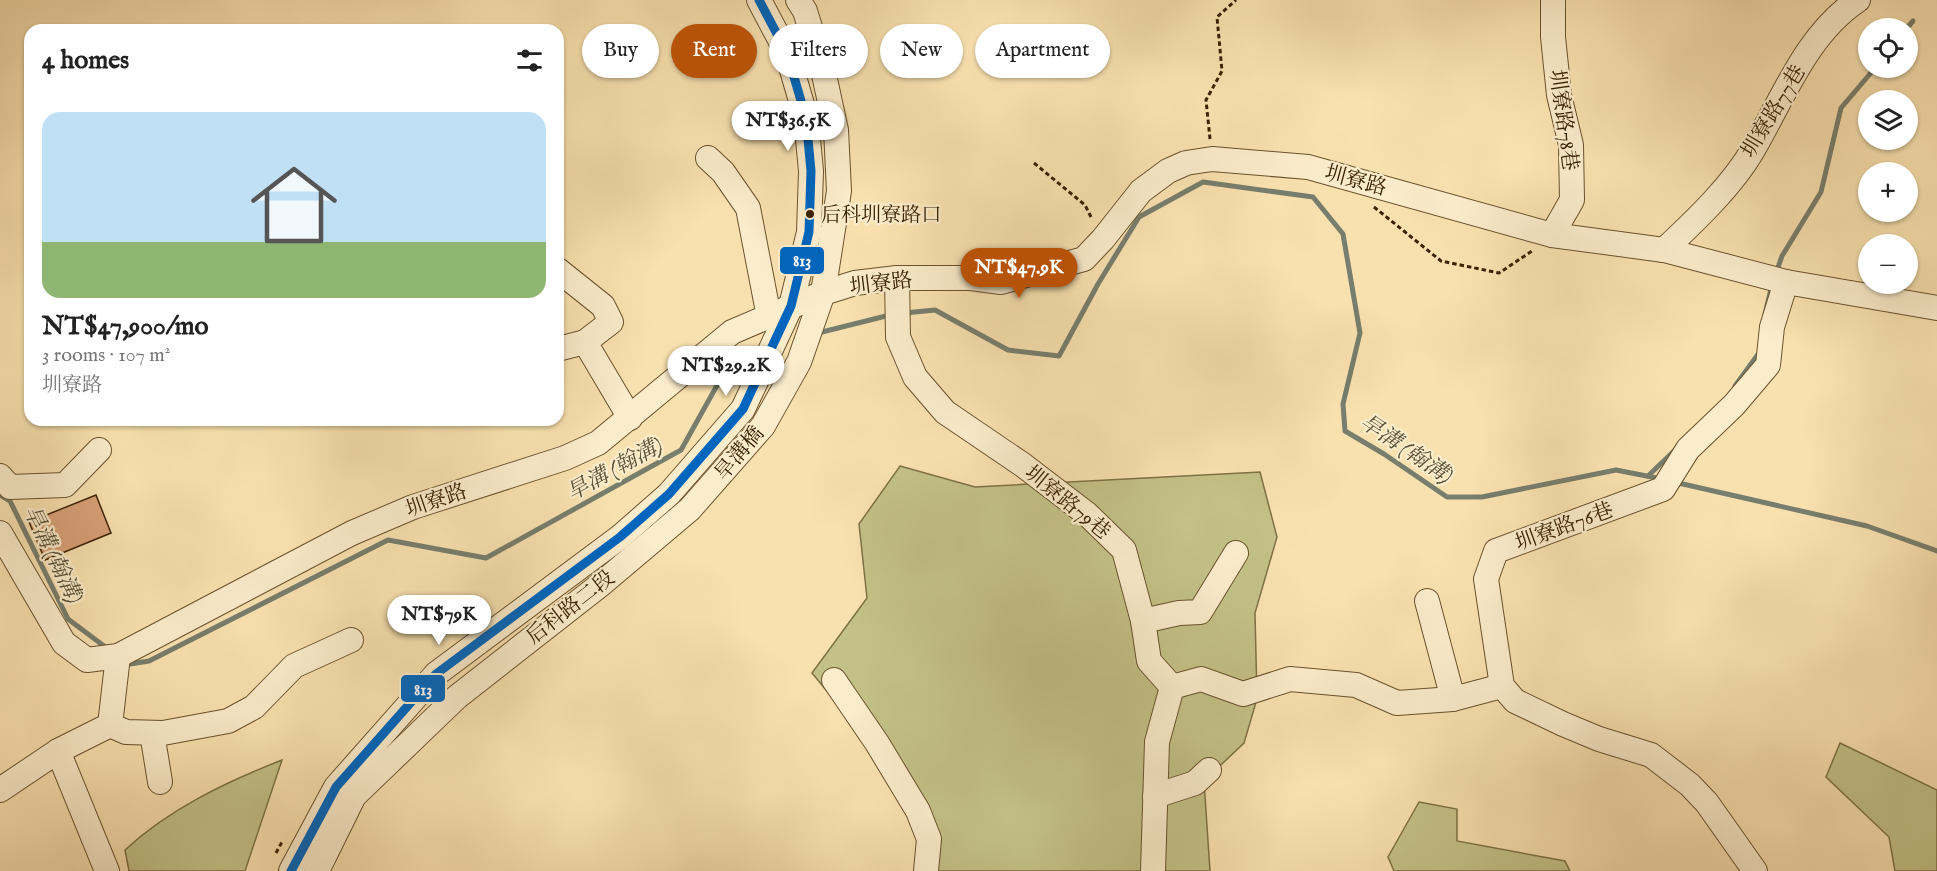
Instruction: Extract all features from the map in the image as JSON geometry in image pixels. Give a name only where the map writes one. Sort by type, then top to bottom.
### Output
[{"type":"street","points":[[759,0],[787,53],[806,118],[811,171],[809,232],[791,306]]},
{"type":"street","points":[[798,0],[805,11],[823,70],[836,130],[839,191],[823,293]]},
{"type":"street","name":"圳寮路78巷","points":[[1552,235],[1572,200],[1571,145],[1559,95],[1553,37],[1553,0]]},
{"type":"street","name":"圳寮路77巷","points":[[1664,250],[1702,214],[1754,150],[1790,78],[1844,10],[1858,0]]},
{"type":"street","points":[[708,158],[723,172],[748,208],[769,317]]},
{"type":"street","name":"圳寮路","points":[[0,533],[64,643],[87,660],[118,656],[352,533],[413,507],[564,458],[598,443],[732,332],[823,293],[855,284],[897,278],[971,278],[1001,282],[1084,259],[1141,191],[1168,171],[1186,163],[1212,159],[1308,167],[1552,235],[1664,250],[1786,282],[1937,308]]},
{"type":"street","points":[[564,275],[603,306],[611,322],[585,342],[564,347]]},
{"type":"street","name":"圳寮路79巷","points":[[897,278],[898,337],[915,377],[945,412],[1023,465],[1087,514],[1124,550],[1143,621],[1149,661],[1172,687]]},
{"type":"street","name":"圳寮路76巷","points":[[1502,686],[1486,579],[1496,551],[1664,489],[1688,449],[1734,405],[1768,365],[1772,327],[1786,282]]},
{"type":"street","name":"旱溝橋","points":[[690,509],[763,426],[799,362],[823,293]]},
{"type":"street","name":"旱溝橋","points":[[669,494],[743,410],[791,306]]},
{"type":"street","points":[[585,342],[630,418]]},
{"type":"street","points":[[0,476],[10,487],[65,485],[99,450]]},
{"type":"street","name":"后科路二段","points":[[291,871],[336,787],[436,674],[564,581],[669,494]]},
{"type":"street","name":"后科路二段","points":[[317,871],[354,796],[439,713],[690,509]]},
{"type":"street","points":[[1143,621],[1179,613],[1200,612],[1236,553]]},
{"type":"street","points":[[1427,601],[1453,699]]},
{"type":"street","points":[[110,725],[126,732],[152,733],[228,721],[254,707],[294,666],[351,640]]},
{"type":"street","points":[[110,725],[118,656]]},
{"type":"street","points":[[1153,871],[1157,742],[1172,687],[1201,679],[1243,694],[1290,679],[1356,685],[1397,704],[1453,699],[1502,686],[1515,701],[1563,724],[1599,739],[1651,755],[1690,785],[1707,803],[1755,871]]},
{"type":"street","points":[[834,681],[877,743],[918,811],[929,839],[926,871]]},
{"type":"street","points":[[0,789],[58,751],[110,725]]},
{"type":"street","points":[[152,733],[160,782]]},
{"type":"street","points":[[58,751],[107,871]]},
{"type":"street","points":[[1155,796],[1195,783],[1209,770]]},
{"type":"path","points":[[1212,159],[1206,100],[1222,70],[1217,17],[1236,0]]},
{"type":"path","points":[[1034,163],[1085,205],[1103,239]]},
{"type":"path","points":[[1368,202],[1442,261],[1479,270],[1499,273],[1552,235]]},
{"type":"shaded area","points":[[900,466],[975,487],[1260,472],[1277,537],[1255,613],[1257,699],[1244,743],[1204,781],[1210,871],[919,871],[917,837],[877,752],[812,673],[867,598],[859,524]]},
{"type":"shaded area","points":[[1840,743],[1937,790],[1937,871],[1895,871],[1889,837],[1826,777]]},
{"type":"shaded area","points":[[282,760],[245,871],[129,871],[125,850],[142,835],[179,809],[219,787]]},
{"type":"shaded area","points":[[1419,802],[1457,809],[1457,841],[1565,861],[1570,871],[1394,871],[1388,857]]},
{"type":"building","points":[[96,495],[111,533],[45,560],[29,522]]},
{"type":"waterway","points":[[1776,273],[1782,256],[1821,192],[1841,108],[1866,78]]},
{"type":"waterway","name":"旱溝 (翰溝)","points":[[905,313],[935,310],[1008,350],[1059,356],[1098,284],[1139,217],[1203,182],[1313,197],[1343,234],[1360,333],[1343,404],[1345,431],[1384,454],[1447,497],[1482,497],[1616,470],[1662,479]]},
{"type":"waterway","points":[[1765,314],[1772,285]]},
{"type":"waterway","name":"旱溝 (翰溝)","points":[[818,333],[890,315]]},
{"type":"waterway","name":"旱溝 (翰溝)","points":[[126,661],[130,664],[149,661],[388,540],[486,558],[681,450],[734,355],[762,348]]},
{"type":"waterway","points":[[1735,386],[1759,353]]},
{"type":"waterway","points":[[1648,476],[1675,450]]},
{"type":"waterway","name":"旱溝 (翰溝)","points":[[1674,482],[1867,526],[1937,551]]},
{"type":"waterway","name":"旱溝 (翰溝)","points":[[0,495],[10,501],[68,619],[108,649]]},
{"type":"transit line","name":"813","points":[[291,871],[336,787],[436,674],[620,537],[669,494],[743,409],[791,306],[809,232],[811,171],[806,118],[787,53],[759,0]]},
{"type":"place","name":"后科圳寮路口","points":[[810,214]]}]
